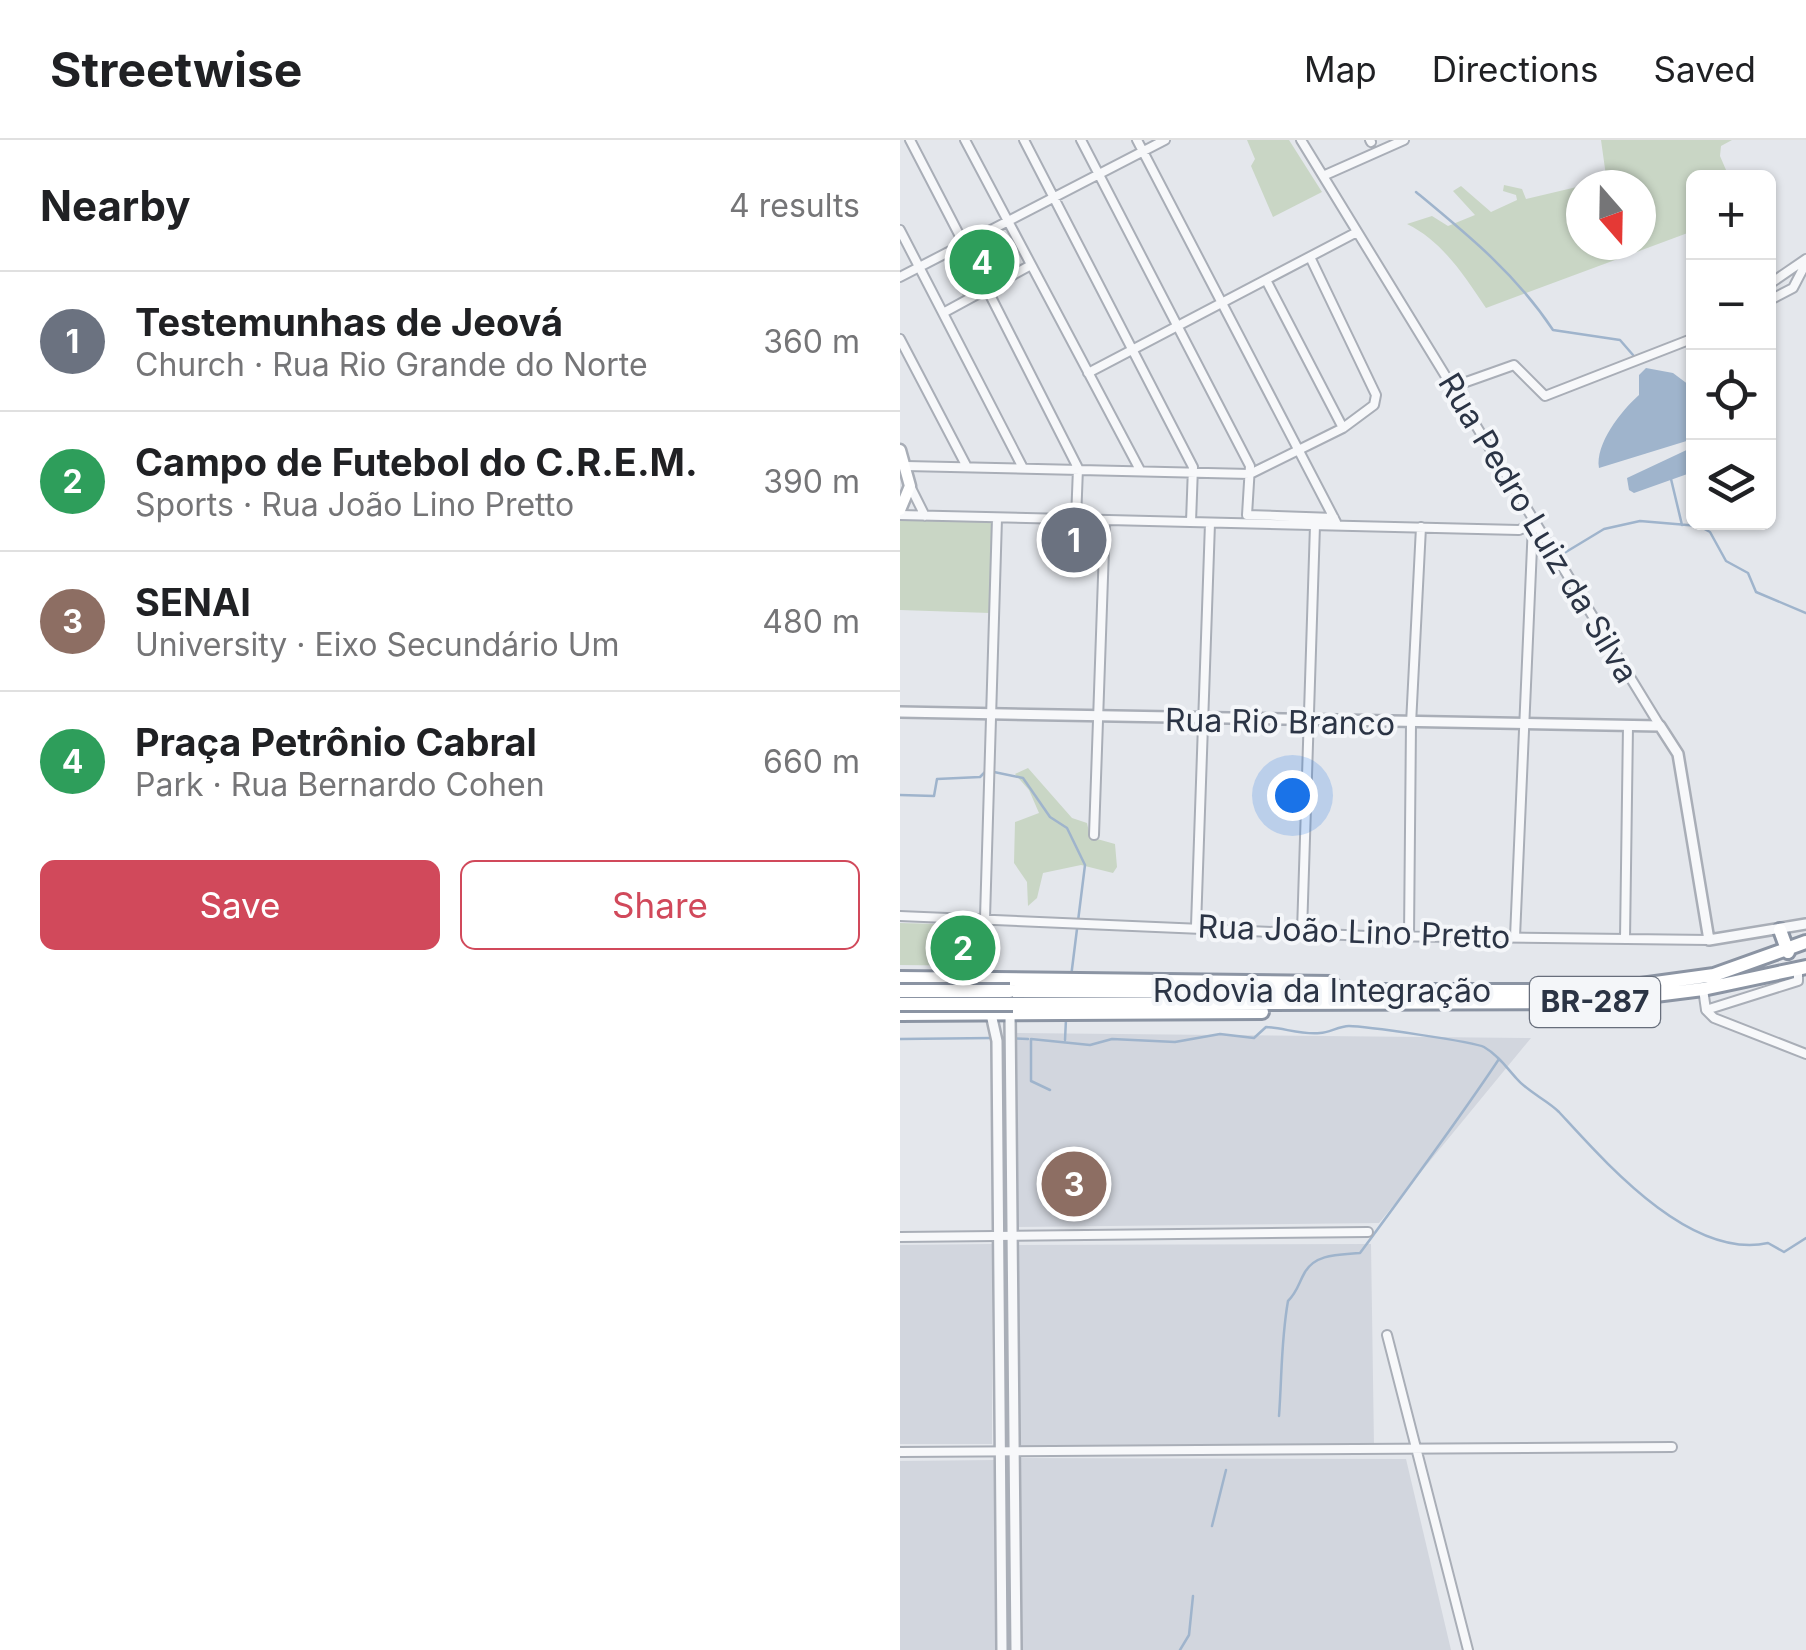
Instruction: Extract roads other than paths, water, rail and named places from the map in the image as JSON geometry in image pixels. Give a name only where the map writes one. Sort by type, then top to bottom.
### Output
[{"type":"highway","points":[[1780,930],[1788,952]]},
{"type":"highway","name":"Rodovia da Integração","points":[[1389,998],[1630,988],[1714,975],[1788,952],[1806,942]]},
{"type":"highway","name":"Rodovia da Integração","points":[[1010,997],[1600,1002],[1703,989],[1802,968]]},
{"type":"highway","name":"BR-287","points":[[900,978],[1010,997]]},
{"type":"highway","name":"BR-287","points":[[900,1004],[1296,980],[1389,998]]},
{"type":"highway","name":"BR-287","points":[[900,991],[1010,997]]},
{"type":"highway","name":"BR-287","points":[[900,1014],[990,1014],[1010,997]]},
{"type":"main road","points":[[900,450],[910,486],[900,512]]},
{"type":"street","points":[[910,140],[964,244]]},
{"type":"street","points":[[965,140],[1140,470]]},
{"type":"street","points":[[1024,140],[1193,472],[1191,522]]},
{"type":"street","points":[[1081,140],[1250,466],[1247,515],[1421,528],[1520,530],[1533,524],[1516,937]]},
{"type":"street","points":[[1137,140],[1336,522]]},
{"type":"street","points":[[900,277],[1165,140]]},
{"type":"street","name":"Rua Pedro Luiz da Silva","points":[[1301,140],[1533,524],[1678,754],[1709,940]]},
{"type":"street","points":[[1323,176],[1404,140]]},
{"type":"street","points":[[900,230],[1023,468]]},
{"type":"street","points":[[1088,373],[1357,232]]},
{"type":"street","points":[[903,465],[1250,474],[1343,428],[1374,405],[1376,395],[1310,257]]},
{"type":"street","points":[[1776,280],[1806,261]]},
{"type":"street","points":[[1776,297],[1792,288],[1806,261]]},
{"type":"street","points":[[942,312],[1031,266]]},
{"type":"street","points":[[1266,280],[1343,428]]},
{"type":"street","points":[[987,289],[1078,468],[1076,520]]},
{"type":"street","points":[[900,339],[967,467]]},
{"type":"street","points":[[1452,387],[1514,365],[1544,396],[1686,341]]},
{"type":"street","points":[[910,486],[925,516]]},
{"type":"street","points":[[900,512],[1076,520],[1315,525],[1336,522]]},
{"type":"street","points":[[986,918],[997,518]]},
{"type":"street","points":[[1094,835],[1105,520]]},
{"type":"street","points":[[1196,926],[1210,523]]},
{"type":"street","points":[[1302,932],[1315,525]]},
{"type":"street","points":[[1408,936],[1411,724],[1421,528]]},
{"type":"street","name":"Rua Rio Branco","points":[[900,712],[1660,726]]},
{"type":"street","points":[[1625,939],[1628,726]]},
{"type":"street","name":"Rua João Lino Pretto","points":[[900,916],[1408,936],[1709,940],[1806,924]]},
{"type":"street","name":"BR-287","points":[[1706,1010],[1798,981],[1802,968]]},
{"type":"street","points":[[1703,989],[1706,1010],[1742,1032],[1806,1054]]},
{"type":"street","points":[[1010,997],[1016,1650]]},
{"type":"street","points":[[990,1014],[997,1041],[1002,1650]]},
{"type":"street","points":[[900,1237],[1368,1232]]},
{"type":"street","points":[[1387,1335],[1468,1650]]},
{"type":"street","points":[[900,1452],[1672,1448]]},
{"type":"water","points":[[1646,368],[1673,373],[1686,383],[1686,441],[1599,468],[1605,439],[1639,395],[1639,375]]},
{"type":"water","points":[[1686,450],[1686,474],[1634,493],[1629,490],[1627,478]]},
{"type":"waterway","points":[[1416,192],[1507,273],[1553,330],[1620,340],[1633,355]]},
{"type":"waterway","points":[[1671,479],[1682,525]]},
{"type":"waterway","points":[[1561,555],[1604,529],[1640,521],[1699,526],[1710,532],[1726,561],[1748,573],[1756,592],[1806,613]]},
{"type":"waterway","points":[[900,795],[934,796],[937,779],[980,777],[985,772]]},
{"type":"waterway","points":[[994,772],[1023,778],[1050,817],[1067,828],[1085,865],[1071,977]]},
{"type":"waterway","points":[[1065,1040],[1066,1019]]},
{"type":"waterway","points":[[1050,1090],[1031,1081],[1031,1039],[1090,1045],[1112,1039],[1175,1042],[1220,1034],[1254,1038],[1266,1027],[1323,1033],[1349,1026],[1461,1042],[1484,1047],[1494,1054],[1521,1084],[1559,1112],[1625,1180],[1680,1222],[1709,1237],[1739,1244],[1768,1243],[1784,1252],[1806,1238]]},
{"type":"waterway","points":[[900,1039],[993,1038]]},
{"type":"waterway","points":[[1001,1038],[1028,1039]]},
{"type":"waterway","points":[[1279,1416],[1288,1301],[1305,1272],[1322,1258],[1360,1253],[1499,1059]]},
{"type":"waterway","points":[[1212,1526],[1226,1470]]},
{"type":"waterway","points":[[1180,1650],[1189,1635],[1193,1596]]},
{"type":"place","name":"Praça Petrônio Cabral","points":[[982,262]]},
{"type":"place","name":"Testemunhas de Jeová","points":[[1074,540]]},
{"type":"place","name":"Campo de Futebol do C.R.E.M.","points":[[963,948]]},
{"type":"place","name":"SENAI","points":[[1074,1184]]}]
